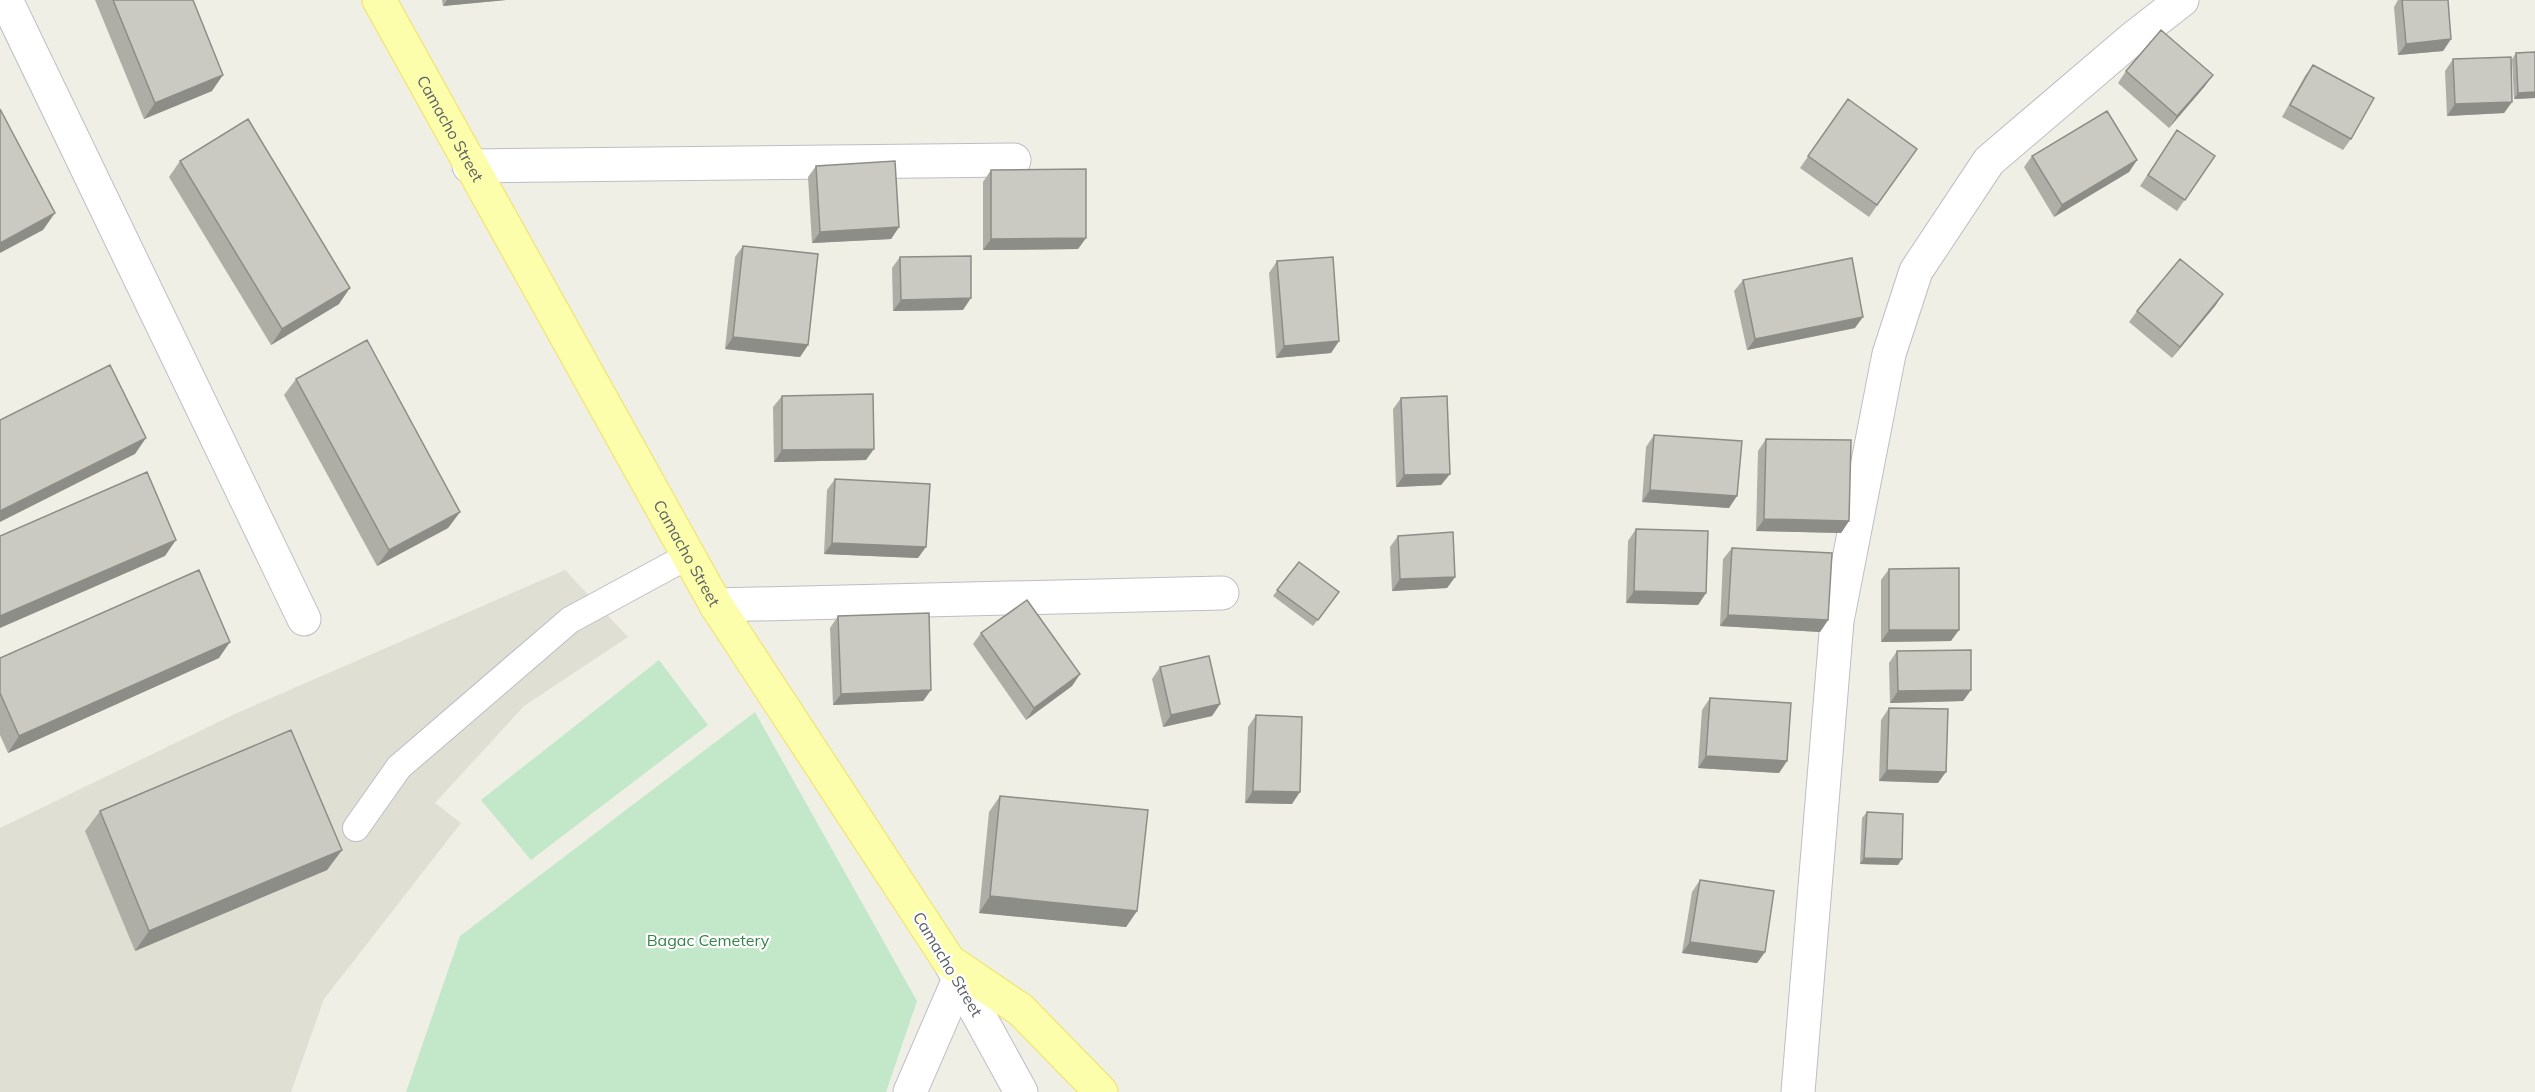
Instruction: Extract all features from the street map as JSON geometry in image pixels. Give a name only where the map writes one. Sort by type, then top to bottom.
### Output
[{"type":"main road","name":"Camacho Street","points":[[379,0],[469,166],[716,605],[954,970]]},
{"type":"main road","points":[[954,970],[1021,1010],[1101,1092]]},
{"type":"street","points":[[6,0],[304,619]]},
{"type":"street","points":[[1798,1092],[1836,621],[1889,354],[1916,271],[1989,161],[2132,39],[2182,0]]},
{"type":"street","points":[[469,166],[1014,160]]},
{"type":"street","points":[[716,605],[1222,593]]},
{"type":"street","points":[[910,1092],[954,970]]},
{"type":"street","name":"Camacho Street","points":[[954,970],[1021,1092]]},
{"type":"lane","points":[[356,828],[399,767],[570,620],[688,556]]},
{"type":"shaded area","points":[[565,570],[628,637],[524,706],[435,803],[461,823],[324,999],[291,1092],[0,1092],[0,828],[237,713]]},
{"type":"green space","points":[[659,660],[708,725],[531,860],[481,800]]},
{"type":"green space","name":"Bagac Cemetery","points":[[755,712],[917,1001],[886,1092],[406,1092],[460,936]]},
{"type":"building","points":[[113,0],[193,0],[223,75],[155,103]]},
{"type":"building","points":[[2402,0],[2448,0],[2451,39],[2406,44]]},
{"type":"building","points":[[2161,30],[2213,75],[2177,116],[2126,71]]},
{"type":"building","points":[[2535,52],[2535,92],[2518,93],[2516,53]]},
{"type":"building","points":[[2511,57],[2512,102],[2455,104],[2453,59]]},
{"type":"building","points":[[2313,65],[2374,98],[2351,139],[2290,105]]},
{"type":"building","points":[[1848,99],[1917,149],[1877,205],[1808,156]]},
{"type":"building","points":[[0,109],[55,213],[0,243]]},
{"type":"building","points":[[2107,111],[2137,160],[2062,205],[2032,156]]},
{"type":"building","points":[[248,119],[350,288],[282,329],[180,161]]},
{"type":"building","points":[[2177,130],[2215,156],[2185,200],[2148,175]]},
{"type":"building","points":[[895,161],[899,227],[820,232],[816,166]]},
{"type":"building","points":[[1086,169],[1086,238],[991,239],[991,170]]},
{"type":"building","points":[[743,246],[818,254],[808,345],[733,337]]},
{"type":"building","points":[[971,256],[971,298],[901,300],[900,257]]},
{"type":"building","points":[[1333,257],[1339,341],[1284,346],[1277,261]]},
{"type":"building","points":[[1852,258],[1863,317],[1755,339],[1743,280]]},
{"type":"building","points":[[2180,259],[2223,294],[2180,347],[2137,311]]},
{"type":"building","points":[[367,340],[460,512],[389,550],[296,379]]},
{"type":"building","points":[[110,365],[146,438],[0,511],[0,420]]},
{"type":"building","points":[[873,394],[874,449],[782,450],[782,396]]},
{"type":"building","points":[[1447,396],[1450,474],[1404,475],[1401,398]]},
{"type":"building","points":[[1654,435],[1742,441],[1737,496],[1650,490]]},
{"type":"building","points":[[1766,439],[1851,440],[1849,521],[1764,519]]},
{"type":"building","points":[[147,472],[176,540],[0,616],[0,536]]},
{"type":"building","points":[[835,479],[930,484],[926,547],[832,543]]},
{"type":"building","points":[[1636,529],[1708,531],[1706,593],[1634,591]]},
{"type":"building","points":[[1453,532],[1455,577],[1400,579],[1398,536]]},
{"type":"building","points":[[1732,548],[1832,553],[1828,620],[1728,615]]},
{"type":"building","points":[[1299,562],[1339,592],[1318,620],[1277,590]]},
{"type":"building","points":[[1959,568],[1959,630],[1889,630],[1889,569]]},
{"type":"building","points":[[199,570],[230,642],[19,736],[0,693],[0,658]]},
{"type":"building","points":[[1027,600],[1080,674],[1034,708],[981,633]]},
{"type":"building","points":[[929,613],[931,690],[841,694],[838,616]]},
{"type":"building","points":[[1971,650],[1971,690],[1898,691],[1897,651]]},
{"type":"building","points":[[1209,656],[1220,704],[1171,715],[1160,667]]},
{"type":"building","points":[[1710,698],[1791,703],[1787,761],[1706,756]]},
{"type":"building","points":[[1889,708],[1948,709],[1946,772],[1887,770]]},
{"type":"building","points":[[1256,715],[1302,717],[1300,792],[1253,791]]},
{"type":"building","points":[[291,730],[342,850],[149,931],[100,811]]},
{"type":"building","points":[[1000,796],[1148,810],[1137,911],[990,896]]},
{"type":"building","points":[[1867,812],[1903,814],[1902,859],[1864,858]]},
{"type":"building","points":[[1700,880],[1774,891],[1765,952],[1690,942]]}]
